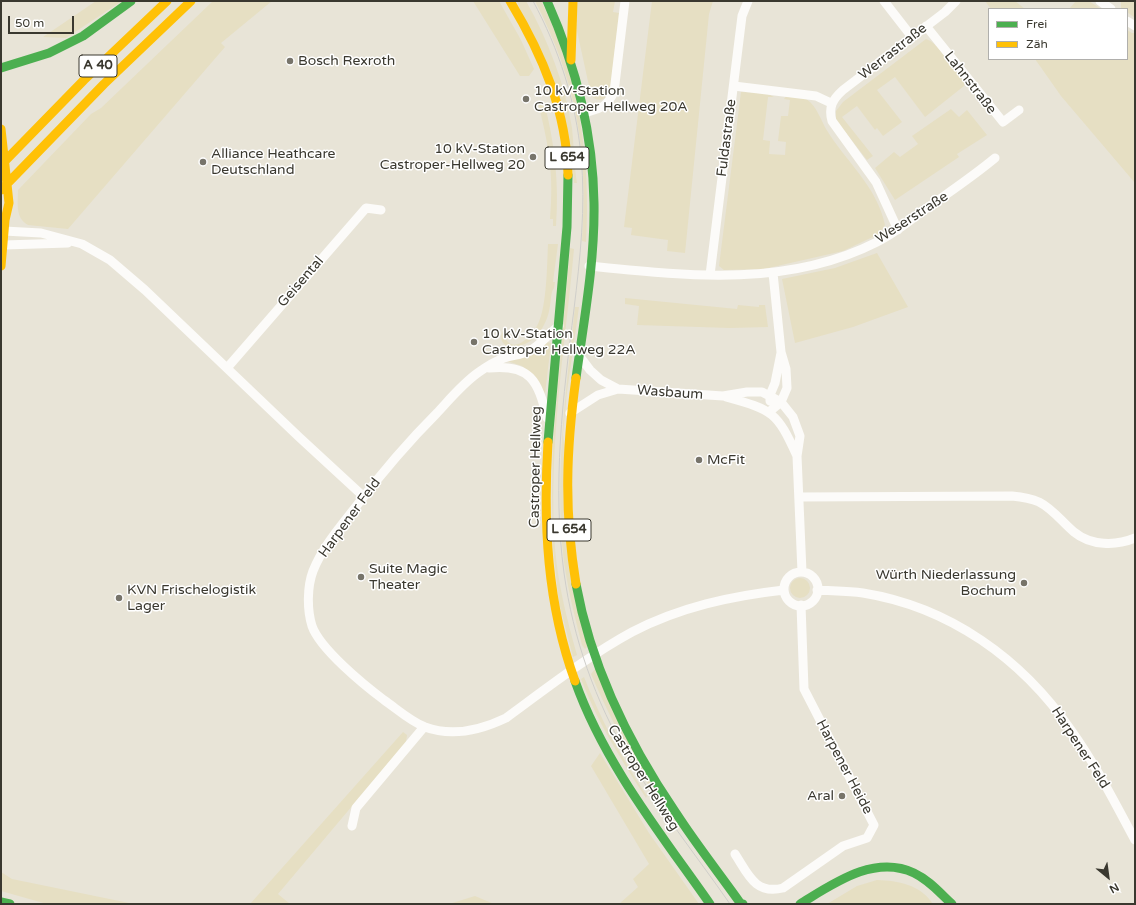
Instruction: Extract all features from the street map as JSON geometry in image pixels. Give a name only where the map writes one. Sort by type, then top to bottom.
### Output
[{"type":"main road","points":[[1,68],[43,55],[83,36],[131,1]]},
{"type":"main road","name":"A 40","points":[[1,166],[32,133],[167,1]]},
{"type":"main road","name":"A 40","points":[[1,190],[99,89],[191,1]]},
{"type":"main road","name":"Castroper Hellweg","points":[[510,1],[529,32],[542,60],[554,95],[564,134],[567,167],[567,212],[559,326],[549,424],[547,490],[550,571],[555,614],[576,683],[602,742],[621,773],[710,904]]},
{"type":"main road","name":"Castroper Hellweg","points":[[547,1],[571,60],[584,113],[592,166],[594,204],[589,266],[570,413],[567,495],[570,552],[580,604],[592,644],[620,717],[664,796],[741,904]]},
{"type":"main road","points":[[571,60],[573,1]]},
{"type":"main road","points":[[1,129],[2,151],[9,203],[8,212],[3,217],[4,245],[1,266]]},
{"type":"main road","points":[[800,904],[844,877],[862,869],[894,866],[910,870],[925,878],[952,904]]},
{"type":"main road","points":[[814,904],[839,887],[864,876],[880,873],[895,874],[915,880],[932,891],[943,904]]},
{"type":"main road","points":[[1,902],[10,904]]},
{"type":"street","points":[[584,113],[603,108],[614,92],[625,1]]},
{"type":"street","name":"Fuldastraße","points":[[710,275],[742,16],[748,1]]},
{"type":"street","points":[[884,1],[912,37]]},
{"type":"street","name":"Werrastraße","points":[[831,103],[843,90],[956,1]]},
{"type":"street","points":[[1100,1],[1112,6]]},
{"type":"street","name":"Lahnstraße","points":[[926,26],[1003,122],[1019,110]]},
{"type":"street","points":[[734,86],[816,96],[831,103],[830,110],[832,121],[876,182],[898,230]]},
{"type":"street","name":"Weserstraße","points":[[589,266],[680,275],[710,275],[773,273],[818,263],[876,242],[898,230],[963,184],[995,158]]},
{"type":"street","name":"Geisental","points":[[227,368],[366,208],[381,210]]},
{"type":"street","points":[[4,231],[41,233],[82,244],[110,260],[130,276],[363,496]]},
{"type":"street","points":[[4,245],[73,242]]},
{"type":"street","points":[[769,412],[781,402],[787,388],[786,369],[781,352],[773,273]]},
{"type":"street","name":"Harpener Feld","points":[[559,326],[538,346],[530,351],[503,358],[483,369],[466,381],[404,447],[363,496],[321,554],[313,573],[309,589],[309,610],[313,627],[321,641],[349,670],[382,698],[424,727],[455,732],[470,731],[506,718],[617,641],[645,626],[690,608],[729,598],[784,590]]},
{"type":"street","points":[[769,412],[770,395],[775,383],[781,352]]},
{"type":"street","name":"Wasbaum","points":[[578,354],[590,370],[601,380],[618,388],[723,396],[769,412]]},
{"type":"street","name":"Harpener Feld","points":[[483,369],[507,366],[520,369],[528,375],[538,388],[549,424]]},
{"type":"street","name":"Wasbaum","points":[[570,413],[598,395],[618,388]]},
{"type":"street","name":"Wasbaum","points":[[723,396],[747,392],[762,392],[781,402]]},
{"type":"street","points":[[781,402],[797,425],[800,436],[797,456],[802,572]]},
{"type":"street","points":[[769,412],[785,428],[797,456]]},
{"type":"street","points":[[799,497],[1012,496],[1028,498],[1039,502],[1074,532],[1093,542],[1106,544],[1120,543],[1135,538]]},
{"type":"street","points":[[802,572],[812,576],[816,581],[818,590],[814,599],[808,604],[801,605],[792,603],[786,597],[784,590],[788,578],[792,574],[802,572]]},
{"type":"street","name":"Harpener Feld","points":[[818,590],[862,593],[908,604],[955,623],[994,648],[1025,675],[1060,714],[1097,770],[1135,840]]},
{"type":"street","name":"Harpener Heide","points":[[735,854],[756,885],[765,889],[773,890],[783,888],[843,846],[867,838],[874,825],[804,688],[801,605]]},
{"type":"street","points":[[352,826],[356,808],[424,727]]},
{"type":"shaded area","points":[[96,1],[122,1],[66,38],[43,37]]},
{"type":"shaded area","points":[[213,1],[272,1],[221,43],[225,47],[68,229],[28,225],[24,222],[18,210],[18,190],[91,114],[101,108]]},
{"type":"shaded area","points":[[473,1],[499,1],[521,40],[534,69],[529,76],[520,76]]},
{"type":"shaded area","points":[[517,1],[526,1],[555,63],[565,95],[572,128],[577,183],[574,183],[572,158]]},
{"type":"shaded area","points":[[535,1],[541,1],[554,29],[565,58],[580,118],[586,180],[586,242],[582,241],[583,177],[581,147],[570,89],[561,60]]},
{"type":"shaded area","points":[[576,1],[615,1],[613,12],[619,13],[610,93],[601,100],[596,99],[591,95],[577,31]]},
{"type":"shaded area","points":[[652,1],[713,1],[709,14],[685,253],[667,251],[668,240],[631,235],[632,228],[624,227]]},
{"type":"shaded area","points":[[985,1],[1015,1],[1024,8],[990,8]]},
{"type":"shaded area","points":[[1076,1],[1089,1],[1100,8],[1070,8]]},
{"type":"shaded area","points":[[1121,1],[1135,1],[1135,18],[1128,13],[1128,8],[1121,8]]},
{"type":"shaded area","points":[[1128,31],[1135,33],[1135,183],[1061,96],[1036,60],[1128,60]]},
{"type":"shaded area","points":[[926,39],[931,41],[942,52],[965,84],[925,117],[895,77],[877,90],[902,122],[883,136],[877,128],[875,130],[857,106],[842,117],[873,156],[867,160],[836,120],[836,111],[843,102]]},
{"type":"shaded area","points":[[741,92],[766,93],[774,97],[768,97],[763,140],[770,141],[769,154],[785,155],[786,142],[778,141],[781,116],[788,116],[790,100],[784,99],[787,95],[808,100],[813,105],[834,141],[868,186],[875,198],[885,225],[879,234],[843,251],[764,269],[724,270],[719,266]]},
{"type":"shaded area","points":[[544,102],[551,133],[555,164],[557,194],[556,226],[553,226],[553,219],[550,219],[550,161],[538,103]]},
{"type":"shaded area","points":[[951,109],[959,117],[967,110],[987,135],[957,154],[959,157],[895,200],[875,168],[894,152],[900,157],[918,144],[912,136]]},
{"type":"shaded area","points":[[548,244],[558,244],[553,282],[555,282],[546,321],[532,340],[525,344],[509,347],[503,343],[501,338],[505,327],[504,331],[506,339],[508,342],[516,345],[525,340],[538,324],[543,307],[546,285]]},
{"type":"shaded area","points":[[570,248],[574,249],[558,398],[553,510],[558,575],[566,615],[577,655],[573,657],[559,603],[553,548],[552,495],[553,443]]},
{"type":"shaded area","points":[[877,253],[908,307],[853,327],[795,343],[782,279],[835,268]]},
{"type":"shaded area","points":[[625,298],[737,309],[738,305],[759,307],[759,305],[765,305],[768,327],[730,328],[637,325],[639,306],[625,304]]},
{"type":"shaded area","points":[[575,307],[579,307],[567,392],[563,434],[587,647],[585,649],[579,635],[564,562],[560,498],[562,434]]},
{"type":"shaded area","points":[[547,342],[551,343],[545,394],[533,375],[522,366],[507,361],[531,355]]},
{"type":"shaded area","points":[[800,578],[807,581],[810,588],[807,595],[800,598],[793,595],[790,588],[793,581]]},
{"type":"shaded area","points":[[595,669],[654,791],[653,792],[612,720],[591,674]]},
{"type":"shaded area","points":[[584,677],[612,737],[647,796],[646,798],[618,754],[602,725],[581,679]]},
{"type":"shaded area","points":[[403,732],[407,735],[406,742],[278,894],[290,904],[250,904]]},
{"type":"shaded area","points":[[600,753],[649,833],[699,904],[619,904],[638,887],[633,879],[649,864],[591,766]]},
{"type":"shaded area","points":[[1,872],[12,879],[134,904],[47,904],[1,891]]},
{"type":"shaded area","points":[[877,880],[893,881],[915,888],[928,897],[933,904],[827,904],[857,886]]},
{"type":"shaded area","points":[[475,896],[494,904],[449,904]]},
{"type":"tram line","points":[[533,1],[551,38],[565,76],[575,116],[581,156],[583,214],[566,375],[560,441],[559,474],[559,507],[564,573],[573,621],[596,692],[629,758],[678,832],[730,904]]},
{"type":"traffic: fast","points":[[1,68],[49,53],[83,36],[131,1]]},
{"type":"traffic: fast","points":[[547,1],[566,50],[581,100],[593,177],[593,247],[576,378]]},
{"type":"traffic: fast","points":[[548,442],[567,227],[568,175]]},
{"type":"traffic: fast","points":[[576,584],[591,645],[614,703],[628,732],[643,760],[676,813],[741,904]]},
{"type":"traffic: fast","points":[[575,681],[601,741],[653,824],[710,904]]},
{"type":"traffic: fast","points":[[800,904],[840,880],[869,869],[884,867],[899,868],[914,873],[925,879],[952,904]]},
{"type":"traffic: fast","points":[[1,902],[10,904]]},
{"type":"traffic: slow","points":[[1,165],[84,80],[167,1]]},
{"type":"traffic: slow","points":[[1,190],[104,84],[191,1]]},
{"type":"traffic: slow","points":[[510,1],[522,21],[551,84],[563,129],[567,152],[568,175]]},
{"type":"traffic: slow","points":[[571,60],[573,1]]},
{"type":"traffic: slow","points":[[1,129],[9,203],[5,220],[1,266]]},
{"type":"traffic: slow","points":[[576,378],[568,456],[568,506],[572,557],[576,584]]},
{"type":"traffic: slow","points":[[548,442],[546,503],[549,563],[558,623],[575,681]]},
{"type":"place","name":"Bosch Rexroth","points":[[290,61]]},
{"type":"place","name":"10 kV-Station Castroper Hellweg 20A","points":[[526,99]]},
{"type":"place","name":"10 kV-Station Castroper-Hellweg 20","points":[[533,157]]},
{"type":"place","name":"Alliance Heathcare Deutschland","points":[[203,162]]},
{"type":"place","name":"10 kV-Station Castroper Hellweg 22A","points":[[474,342]]},
{"type":"place","name":"McFit","points":[[699,460]]},
{"type":"place","name":"Suite Magic Theater","points":[[361,577]]},
{"type":"place","name":"Würth Niederlassung Bochum","points":[[1024,583]]},
{"type":"place","name":"KVN Frischelogistik Lager","points":[[119,598]]},
{"type":"place","name":"Aral","points":[[842,796]]}]
